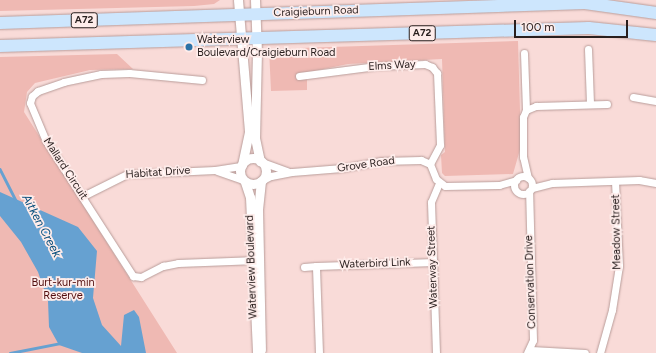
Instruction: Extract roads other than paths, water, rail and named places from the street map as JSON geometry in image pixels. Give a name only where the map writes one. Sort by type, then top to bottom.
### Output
[{"type":"main road","name":"Craigieburn Road","points":[[0,23],[585,3],[656,12]]},
{"type":"main road","name":"A72","points":[[0,46],[589,28],[656,35]]},
{"type":"street","points":[[238,0],[249,132],[240,173],[244,181],[253,184],[261,181],[265,174],[254,138],[256,38],[254,0]]},
{"type":"street","points":[[588,49],[590,104]]},
{"type":"street","points":[[517,190],[523,157],[523,118],[526,110],[524,53]]},
{"type":"street","name":"Elms Way","points":[[299,76],[376,66],[416,64],[432,67],[437,73],[440,145],[430,164]]},
{"type":"street","name":"Mallard Circuit","points":[[202,80],[129,73],[101,74],[64,82],[32,96],[31,108],[42,133],[83,196],[129,272],[136,277],[178,263],[256,260]]},
{"type":"street","points":[[632,97],[656,101]]},
{"type":"street","points":[[526,110],[536,106],[607,104]]},
{"type":"street","name":"Conservation Drive","points":[[523,157],[530,189],[529,210],[533,340],[529,351]]},
{"type":"street","points":[[241,165],[248,159],[261,162]]},
{"type":"street","name":"Grove Road","points":[[261,181],[271,176],[292,172],[342,168],[381,161],[421,160],[430,164]]},
{"type":"street","name":"Grove Road","points":[[261,162],[292,172]]},
{"type":"street","points":[[430,164],[439,183],[448,186],[499,185],[518,179],[529,179],[551,183],[615,181],[656,183]]},
{"type":"street","name":"Habitat Drive","points":[[83,196],[127,174],[215,170],[241,165]]},
{"type":"street","name":"Habitat Drive","points":[[215,170],[244,181]]},
{"type":"street","name":"Waterview Boulevard","points":[[244,181],[250,197],[256,260],[261,353]]},
{"type":"street","name":"Waterview Boulevard","points":[[256,353],[256,260],[258,198],[261,181]]},
{"type":"street","name":"Meadow Street","points":[[600,353],[612,310],[619,266],[615,181]]},
{"type":"street","name":"Waterway Street","points":[[436,353],[431,202],[439,183]]},
{"type":"street","points":[[499,185],[517,190],[530,189],[551,183]]},
{"type":"street","name":"Conservation Drive","points":[[517,190],[529,210]]},
{"type":"street","name":"Waterbird Link","points":[[304,267],[434,262]]},
{"type":"street","points":[[316,266],[319,353]]},
{"type":"street","points":[[529,351],[585,353]]},
{"type":"water","points":[[0,192],[78,227],[97,251],[93,298],[102,325],[121,346],[124,315],[134,310],[139,317],[146,353],[82,353],[59,345],[49,327],[48,301],[38,272],[21,242],[0,216]]},
{"type":"waterway","name":"Aitken Creek","points":[[0,169],[18,204]]},
{"type":"waterway","points":[[10,353],[61,343]]},
{"type":"place","name":"Waterview Boulevard/Craigieburn Road","points":[[189,47]]},
{"type":"park label","name":"Burt-kur-min Reserve","points":[[63,290]]}]
